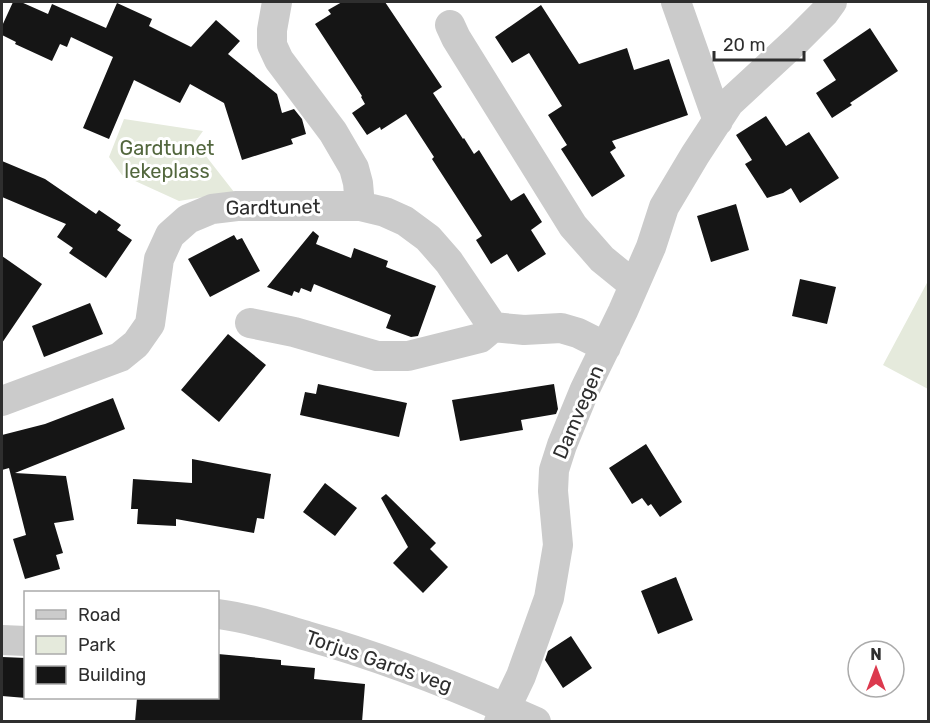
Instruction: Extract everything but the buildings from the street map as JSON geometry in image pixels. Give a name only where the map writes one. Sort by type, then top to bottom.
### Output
[{"type":"street","points":[[277,2],[272,45],[279,60],[333,132],[354,168],[360,206]]},
{"type":"street","points":[[676,2],[718,121]]},
{"type":"street","name":"Damvegen","points":[[503,715],[521,676],[545,609],[555,569],[558,545],[553,491],[554,470],[574,417],[634,285],[664,207],[695,154],[729,103],[797,40],[832,2]]},
{"type":"street","points":[[450,25],[573,226],[602,259],[634,285]]},
{"type":"street","name":"Gardtunet","points":[[2,401],[120,357],[136,344],[150,324],[159,259],[170,235],[188,219],[212,209],[237,206],[360,206],[395,216],[428,238],[449,262],[493,327]]},
{"type":"street","points":[[250,323],[294,332],[377,356],[408,356],[480,338],[493,327],[524,330],[561,328],[578,333],[606,347]]},
{"type":"street","name":"Torjus Gards veg","points":[[219,614],[242,617],[352,648],[454,686],[503,715],[536,722]]},
{"type":"street","points":[[2,640],[24,641]]},
{"type":"green space","name":"Gardtunet lekeplass","points":[[124,119],[203,131],[195,142],[234,192],[179,201],[122,175],[109,157]]},
{"type":"green space","points":[[928,281],[928,389],[883,365]]}]
